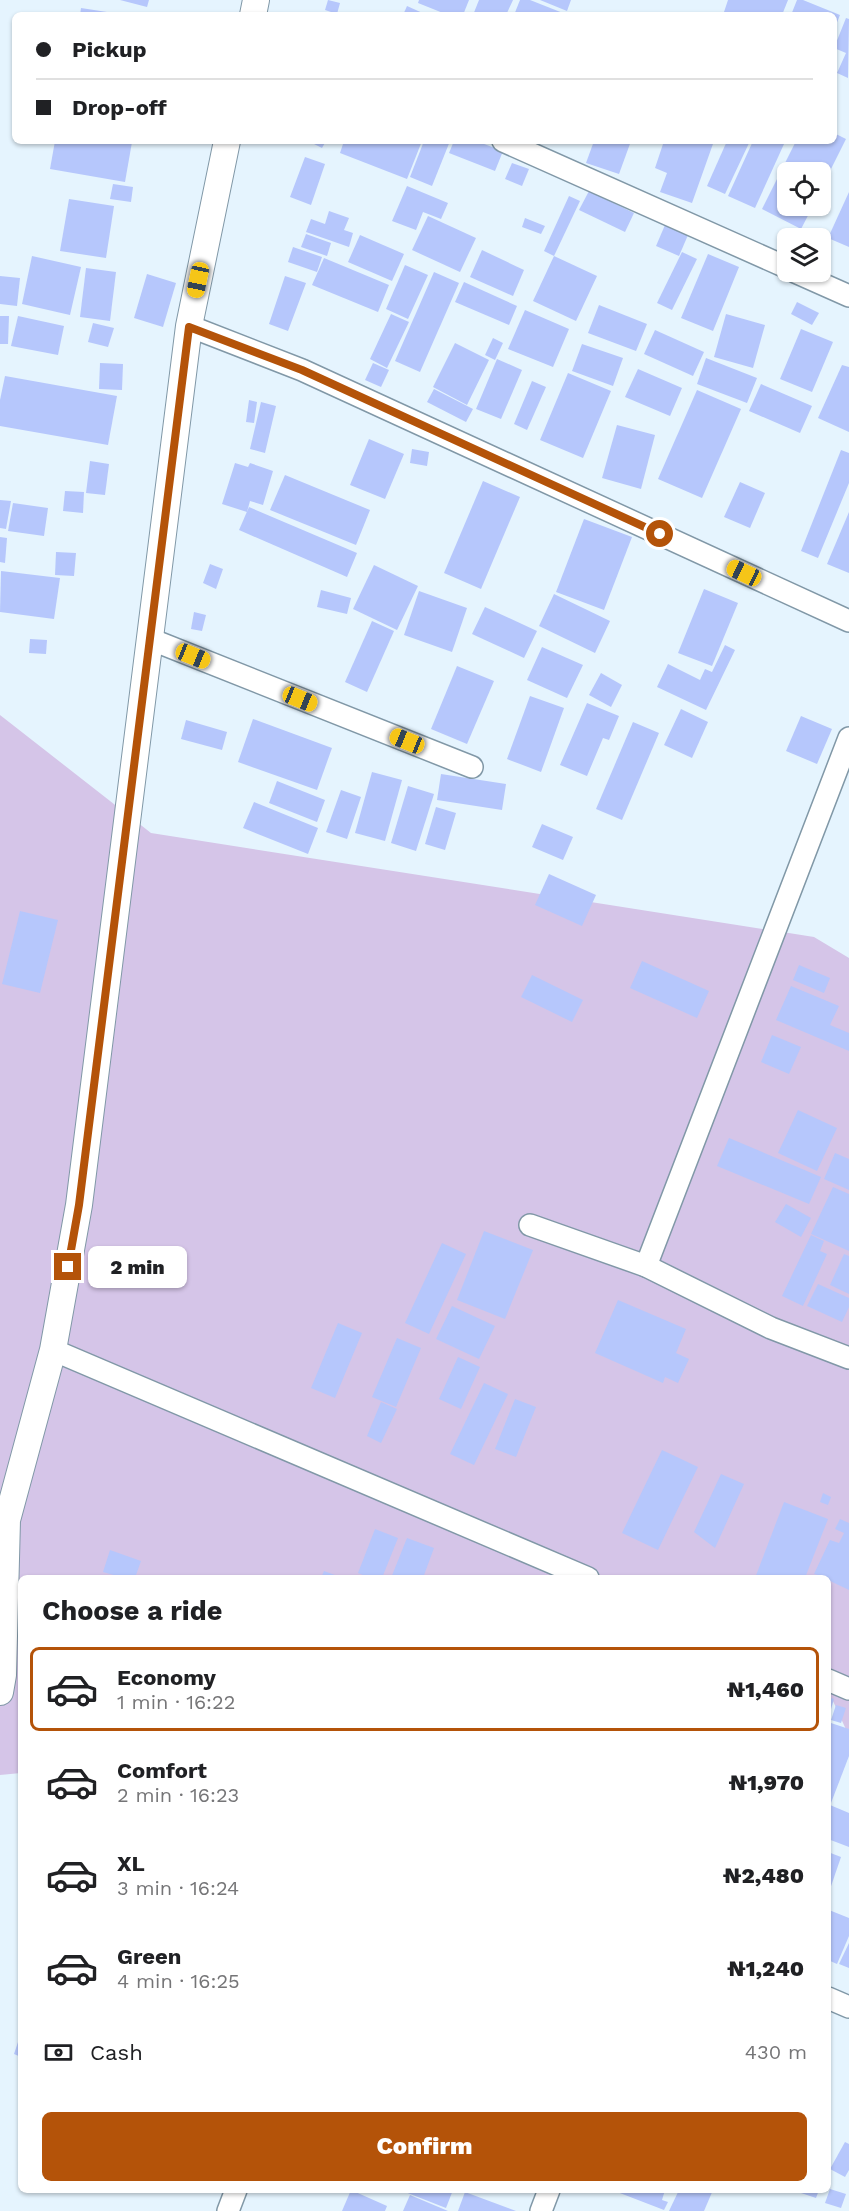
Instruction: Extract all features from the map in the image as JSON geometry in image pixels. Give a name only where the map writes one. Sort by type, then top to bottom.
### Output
[{"type":"street","points":[[8,1682],[7,1520],[52,1350],[79,1205],[189,327],[226,144]]},
{"type":"street","points":[[510,144],[777,263]]},
{"type":"street","points":[[818,282],[849,296]]},
{"type":"street","points":[[189,327],[313,375],[849,621]]},
{"type":"street","points":[[150,639],[472,767]]},
{"type":"street","points":[[645,1266],[849,738]]},
{"type":"street","points":[[530,1225],[645,1266],[771,1328],[849,1358]]},
{"type":"street","points":[[52,1350],[581,1575]]},
{"type":"street","points":[[831,1681],[849,1689]]},
{"type":"street","points":[[831,1999],[849,2007]]},
{"type":"street","points":[[228,2211],[235,2193]]},
{"type":"street","points":[[541,2211],[548,2193]]},
{"type":"shaded area","points":[[0,715],[151,833],[814,937],[849,958],[849,1736],[831,1701],[831,1575],[18,1575],[18,1773],[0,1775]]},
{"type":"building","points":[[120,0],[149,0],[147,7]]},
{"type":"building","points":[[328,0],[340,3],[338,12],[325,10]]},
{"type":"building","points":[[419,0],[469,0],[464,12],[440,12],[418,3]]},
{"type":"building","points":[[479,0],[513,0],[507,12],[474,12]]},
{"type":"building","points":[[520,0],[530,0],[560,12],[515,12]]},
{"type":"building","points":[[540,0],[571,0],[567,11]]},
{"type":"building","points":[[728,0],[788,0],[783,12],[724,12]]},
{"type":"building","points":[[797,0],[803,0],[833,12],[792,12]]},
{"type":"building","points":[[407,6],[420,12],[404,12]]},
{"type":"building","points":[[81,8],[107,12],[80,12]]},
{"type":"building","points":[[846,18],[849,19],[848,78],[837,73],[846,53],[837,49],[837,40]]},
{"type":"building","points":[[837,134],[846,139],[831,169],[831,162],[786,162],[794,144],[837,144]]},
{"type":"building","points":[[54,144],[132,144],[125,182],[50,169]]},
{"type":"building","points":[[343,144],[421,144],[407,179],[340,153]]},
{"type":"building","points":[[423,144],[449,144],[432,186],[410,177]]},
{"type":"building","points":[[453,144],[484,144],[503,151],[495,171],[449,153]]},
{"type":"building","points":[[593,144],[630,144],[619,174],[586,163]]},
{"type":"building","points":[[663,144],[713,144],[692,203],[660,192],[667,173],[655,168]]},
{"type":"building","points":[[726,144],[749,144],[725,194],[707,186]]},
{"type":"building","points":[[752,144],[784,144],[755,208],[728,196]]},
{"type":"building","points":[[305,157],[325,164],[311,205],[290,197]]},
{"type":"building","points":[[512,163],[529,169],[522,186],[505,179]]},
{"type":"building","points":[[777,179],[777,216],[808,216],[802,228],[762,209]]},
{"type":"building","points":[[113,184],[133,187],[131,202],[110,199]]},
{"type":"building","points":[[407,186],[448,203],[441,219],[423,212],[416,230],[392,221]]},
{"type":"building","points":[[589,191],[634,213],[625,232],[579,210]]},
{"type":"building","points":[[849,192],[849,247],[831,239],[831,231]]},
{"type":"building","points":[[569,196],[580,201],[554,256],[544,251]]},
{"type":"building","points":[[69,199],[114,206],[106,258],[60,251]]},
{"type":"building","points":[[329,211],[349,218],[344,230],[353,233],[349,247],[306,232],[311,219],[325,224]]},
{"type":"building","points":[[428,216],[476,238],[460,272],[412,250]]},
{"type":"building","points":[[525,218],[545,226],[541,234],[522,227]]},
{"type":"building","points":[[665,225],[688,235],[679,256],[656,246]]},
{"type":"building","points":[[306,234],[331,243],[327,256],[301,247]]},
{"type":"building","points":[[360,235],[404,254],[392,281],[348,262]]},
{"type":"building","points":[[293,247],[322,257],[317,272],[288,262]]},
{"type":"building","points":[[482,250],[524,270],[513,296],[470,277]]},
{"type":"building","points":[[682,252],[697,259],[672,310],[657,303]]},
{"type":"building","points":[[708,254],[739,267],[713,331],[681,318]]},
{"type":"building","points":[[32,256],[81,267],[70,315],[22,304]]},
{"type":"building","points":[[554,256],[597,276],[576,321],[533,301]]},
{"type":"building","points":[[324,258],[389,285],[378,312],[312,285]]},
{"type":"building","points":[[405,265],[428,275],[408,319],[386,309]]},
{"type":"building","points":[[86,268],[116,272],[110,321],[80,317]]},
{"type":"building","points":[[434,272],[459,283],[420,372],[395,361]]},
{"type":"building","points":[[147,274],[176,283],[163,327],[134,318]]},
{"type":"building","points":[[0,276],[20,278],[17,306],[0,304]]},
{"type":"building","points":[[285,276],[306,283],[288,331],[269,324]]},
{"type":"building","points":[[464,282],[517,306],[509,325],[455,302]]},
{"type":"building","points":[[797,302],[819,313],[812,325],[791,314]]},
{"type":"building","points":[[599,305],[647,324],[636,351],[588,333]]},
{"type":"building","points":[[525,310],[569,329],[553,367],[508,349]]},
{"type":"building","points":[[391,314],[409,322],[387,368],[370,359]]},
{"type":"building","points":[[726,314],[765,325],[753,368],[714,357]]},
{"type":"building","points":[[0,316],[9,316],[8,344],[0,344]]},
{"type":"building","points":[[18,316],[64,326],[58,355],[11,346]]},
{"type":"building","points":[[93,323],[114,328],[108,347],[88,342]]},
{"type":"building","points":[[801,329],[833,342],[812,392],[780,379]]},
{"type":"building","points":[[655,330],[704,352],[693,376],[644,354]]},
{"type":"building","points":[[493,338],[503,343],[495,360],[485,355]]},
{"type":"building","points":[[455,343],[489,360],[467,405],[433,387]]},
{"type":"building","points":[[582,344],[623,358],[613,386],[572,371]]},
{"type":"building","points":[[706,358],[757,378],[747,403],[697,384]]},
{"type":"building","points":[[497,359],[522,370],[501,419],[476,409]]},
{"type":"building","points":[[100,363],[123,364],[122,390],[99,389]]},
{"type":"building","points":[[373,363],[389,370],[381,387],[365,380]]},
{"type":"building","points":[[842,365],[849,367],[849,432],[818,418]]},
{"type":"building","points":[[638,369],[682,388],[670,416],[625,397]]},
{"type":"building","points":[[568,373],[611,391],[583,458],[540,440]]},
{"type":"building","points":[[5,376],[117,396],[108,445],[0,426],[0,400]]},
{"type":"building","points":[[532,381],[546,387],[527,430],[514,424]]},
{"type":"building","points":[[761,384],[812,406],[800,433],[749,411]]},
{"type":"building","points":[[434,389],[473,409],[466,422],[427,402]]},
{"type":"building","points":[[697,390],[741,409],[702,498],[658,479]]},
{"type":"building","points":[[249,400],[257,402],[254,423],[246,422]]},
{"type":"building","points":[[261,402],[276,406],[265,453],[250,449]]},
{"type":"building","points":[[617,425],[655,435],[641,489],[602,478]]},
{"type":"building","points":[[369,439],[404,454],[385,499],[350,485]]},
{"type":"building","points":[[412,449],[429,452],[427,466],[410,463]]},
{"type":"building","points":[[841,450],[849,453],[849,483],[818,558],[801,551]]},
{"type":"building","points":[[90,461],[109,464],[105,495],[86,493]]},
{"type":"building","points":[[235,463],[248,467],[250,463],[273,471],[263,505],[250,501],[247,512],[222,504]]},
{"type":"building","points":[[285,475],[370,510],[356,545],[270,510]]},
{"type":"building","points":[[483,481],[520,497],[481,589],[444,573]]},
{"type":"building","points":[[740,482],[765,493],[750,528],[724,517]]},
{"type":"building","points":[[65,491],[84,492],[83,513],[63,511]]},
{"type":"building","points":[[0,500],[11,501],[6,529],[0,528]]},
{"type":"building","points":[[13,503],[48,508],[44,536],[8,531]]},
{"type":"building","points":[[249,507],[357,553],[347,577],[239,530]]},
{"type":"building","points":[[849,512],[849,573],[827,564]]},
{"type":"building","points":[[584,519],[632,537],[604,610],[556,592]]},
{"type":"building","points":[[0,537],[7,538],[5,563],[0,562]]},
{"type":"building","points":[[56,552],[76,553],[74,576],[55,575]]},
{"type":"building","points":[[210,564],[223,569],[216,589],[203,583]]},
{"type":"building","points":[[374,565],[418,586],[397,630],[353,609]]},
{"type":"building","points":[[1,571],[60,578],[54,619],[0,612]]},
{"type":"building","points":[[704,589],[738,603],[712,666],[678,653]]},
{"type":"building","points":[[321,590],[351,598],[347,614],[317,607]]},
{"type":"building","points":[[419,591],[467,608],[452,652],[404,635]]},
{"type":"building","points":[[554,594],[610,621],[595,653],[539,626]]},
{"type":"building","points":[[485,607],[537,631],[524,658],[472,634]]},
{"type":"building","points":[[194,612],[206,615],[202,631],[191,629]]},
{"type":"building","points":[[372,621],[394,631],[367,692],[345,682]]},
{"type":"building","points":[[30,639],[47,640],[46,654],[29,653]]},
{"type":"building","points":[[725,645],[735,650],[706,710],[657,687],[668,664],[700,680],[705,669],[712,672]]},
{"type":"building","points":[[542,647],[583,665],[567,698],[527,680]]},
{"type":"building","points":[[457,666],[494,681],[467,744],[431,729]]},
{"type":"building","points":[[601,673],[622,685],[611,707],[589,695]]},
{"type":"building","points":[[530,696],[564,708],[541,772],[507,759]]},
{"type":"building","points":[[587,703],[619,716],[609,740],[603,738],[587,776],[560,765]]},
{"type":"building","points":[[681,709],[708,722],[692,758],[664,745]]},
{"type":"building","points":[[801,716],[832,729],[817,764],[786,751]]},
{"type":"building","points":[[253,719],[332,748],[317,790],[238,762]]},
{"type":"building","points":[[186,720],[227,732],[222,750],[181,739]]},
{"type":"building","points":[[633,722],[659,733],[622,820],[596,809]]},
{"type":"building","points":[[372,772],[402,780],[385,841],[355,833]]},
{"type":"building","points":[[441,774],[506,784],[502,810],[437,800]]},
{"type":"building","points":[[277,781],[325,800],[317,822],[269,803]]},
{"type":"building","points":[[408,786],[434,794],[416,851],[391,843]]},
{"type":"building","points":[[341,790],[361,797],[347,839],[326,832]]},
{"type":"building","points":[[254,802],[318,828],[308,854],[243,828]]},
{"type":"building","points":[[436,807],[456,813],[445,850],[425,844]]},
{"type":"building","points":[[542,824],[573,837],[563,860],[532,847]]},
{"type":"building","points":[[549,874],[596,895],[582,926],[535,905]]},
{"type":"building","points":[[20,911],[58,920],[40,993],[2,984]]},
{"type":"building","points":[[642,961],[709,991],[697,1018],[630,988]]},
{"type":"building","points":[[799,965],[830,978],[824,993],[793,980]]},
{"type":"building","points":[[532,975],[583,1000],[572,1022],[521,997]]},
{"type":"building","points":[[791,986],[839,1006],[830,1025],[849,1033],[849,1051],[776,1020]]},
{"type":"building","points":[[772,1035],[801,1047],[789,1074],[761,1062]]},
{"type":"building","points":[[798,1110],[837,1128],[817,1171],[778,1153]]},
{"type":"building","points":[[729,1138],[821,1177],[809,1204],[717,1166]]},
{"type":"building","points":[[835,1153],[849,1159],[849,1190],[824,1179]]},
{"type":"building","points":[[833,1187],[849,1194],[849,1251],[811,1234]]},
{"type":"building","points":[[786,1204],[811,1218],[801,1237],[775,1222]]},
{"type":"building","points":[[484,1231],[533,1250],[505,1319],[457,1300]]},
{"type":"building","points":[[811,1235],[824,1241],[820,1251],[827,1254],[803,1306],[782,1296]]},
{"type":"building","points":[[442,1243],[466,1254],[429,1334],[405,1323]]},
{"type":"building","points":[[844,1254],[849,1256],[849,1294],[830,1285]]},
{"type":"building","points":[[818,1284],[849,1298],[849,1307],[842,1322],[807,1306]]},
{"type":"building","points":[[618,1300],[686,1329],[676,1353],[689,1359],[678,1383],[665,1377],[663,1383],[595,1353]]},
{"type":"building","points":[[452,1306],[495,1326],[479,1359],[436,1339]]},
{"type":"building","points":[[338,1323],[362,1333],[335,1398],[311,1388]]},
{"type":"building","points":[[397,1338],[421,1348],[396,1407],[372,1397]]},
{"type":"building","points":[[458,1357],[480,1367],[461,1409],[439,1399]]},
{"type":"building","points":[[484,1383],[508,1394],[474,1465],[450,1454]]},
{"type":"building","points":[[515,1399],[536,1407],[516,1457],[495,1449]]},
{"type":"building","points":[[381,1402],[397,1409],[381,1443],[367,1436]]},
{"type":"building","points":[[662,1450],[698,1467],[658,1550],[622,1533]]},
{"type":"building","points":[[721,1474],[744,1484],[715,1548],[694,1532]]},
{"type":"building","points":[[823,1493],[831,1497],[828,1505],[820,1502]]},
{"type":"building","points":[[784,1502],[828,1519],[806,1575],[756,1575]]},
{"type":"building","points":[[840,1519],[849,1523],[849,1590],[831,1581],[831,1575],[814,1574],[830,1540],[839,1543],[844,1533],[835,1529]]},
{"type":"building","points":[[375,1529],[398,1538],[383,1575],[358,1573]]},
{"type":"building","points":[[407,1538],[434,1548],[424,1575],[392,1575]]},
{"type":"building","points":[[110,1550],[141,1561],[136,1575],[114,1575],[103,1572]]},
{"type":"building","points":[[324,1571],[335,1575],[322,1575]]},
{"type":"building","points":[[836,1705],[846,1708],[841,1723],[831,1720]]},
{"type":"building","points":[[831,1723],[849,1729],[849,1756],[831,1803]]},
{"type":"building","points":[[831,1805],[849,1813],[849,1847],[831,1840]]},
{"type":"building","points":[[831,1853],[841,1857],[831,1886]]},
{"type":"building","points":[[831,1911],[849,1918],[849,1936],[837,1964],[831,1961]]},
{"type":"building","points":[[849,1943],[849,1968],[839,1964]]},
{"type":"building","points":[[18,2042],[18,2056],[14,2054]]},
{"type":"building","points":[[845,2142],[849,2144],[849,2170],[845,2177],[831,2170]]},
{"type":"building","points":[[831,2189],[846,2194],[841,2208],[825,2203]]},
{"type":"building","points":[[350,2193],[358,2193],[387,2206],[385,2211],[342,2211]]},
{"type":"building","points":[[408,2193],[452,2193],[446,2208]]},
{"type":"building","points":[[465,2193],[468,2193],[516,2211],[458,2211]]},
{"type":"building","points":[[620,2193],[664,2193],[662,2200],[668,2202],[664,2210]]},
{"type":"building","points":[[678,2193],[712,2193],[704,2211],[669,2211]]},
{"type":"building","points":[[801,2193],[818,2193],[816,2198]]},
{"type":"building","points":[[410,2195],[448,2211],[403,2211]]},
{"type":"route","points":[[68,1267],[79,1205],[189,327],[302,370],[660,534]]}]
